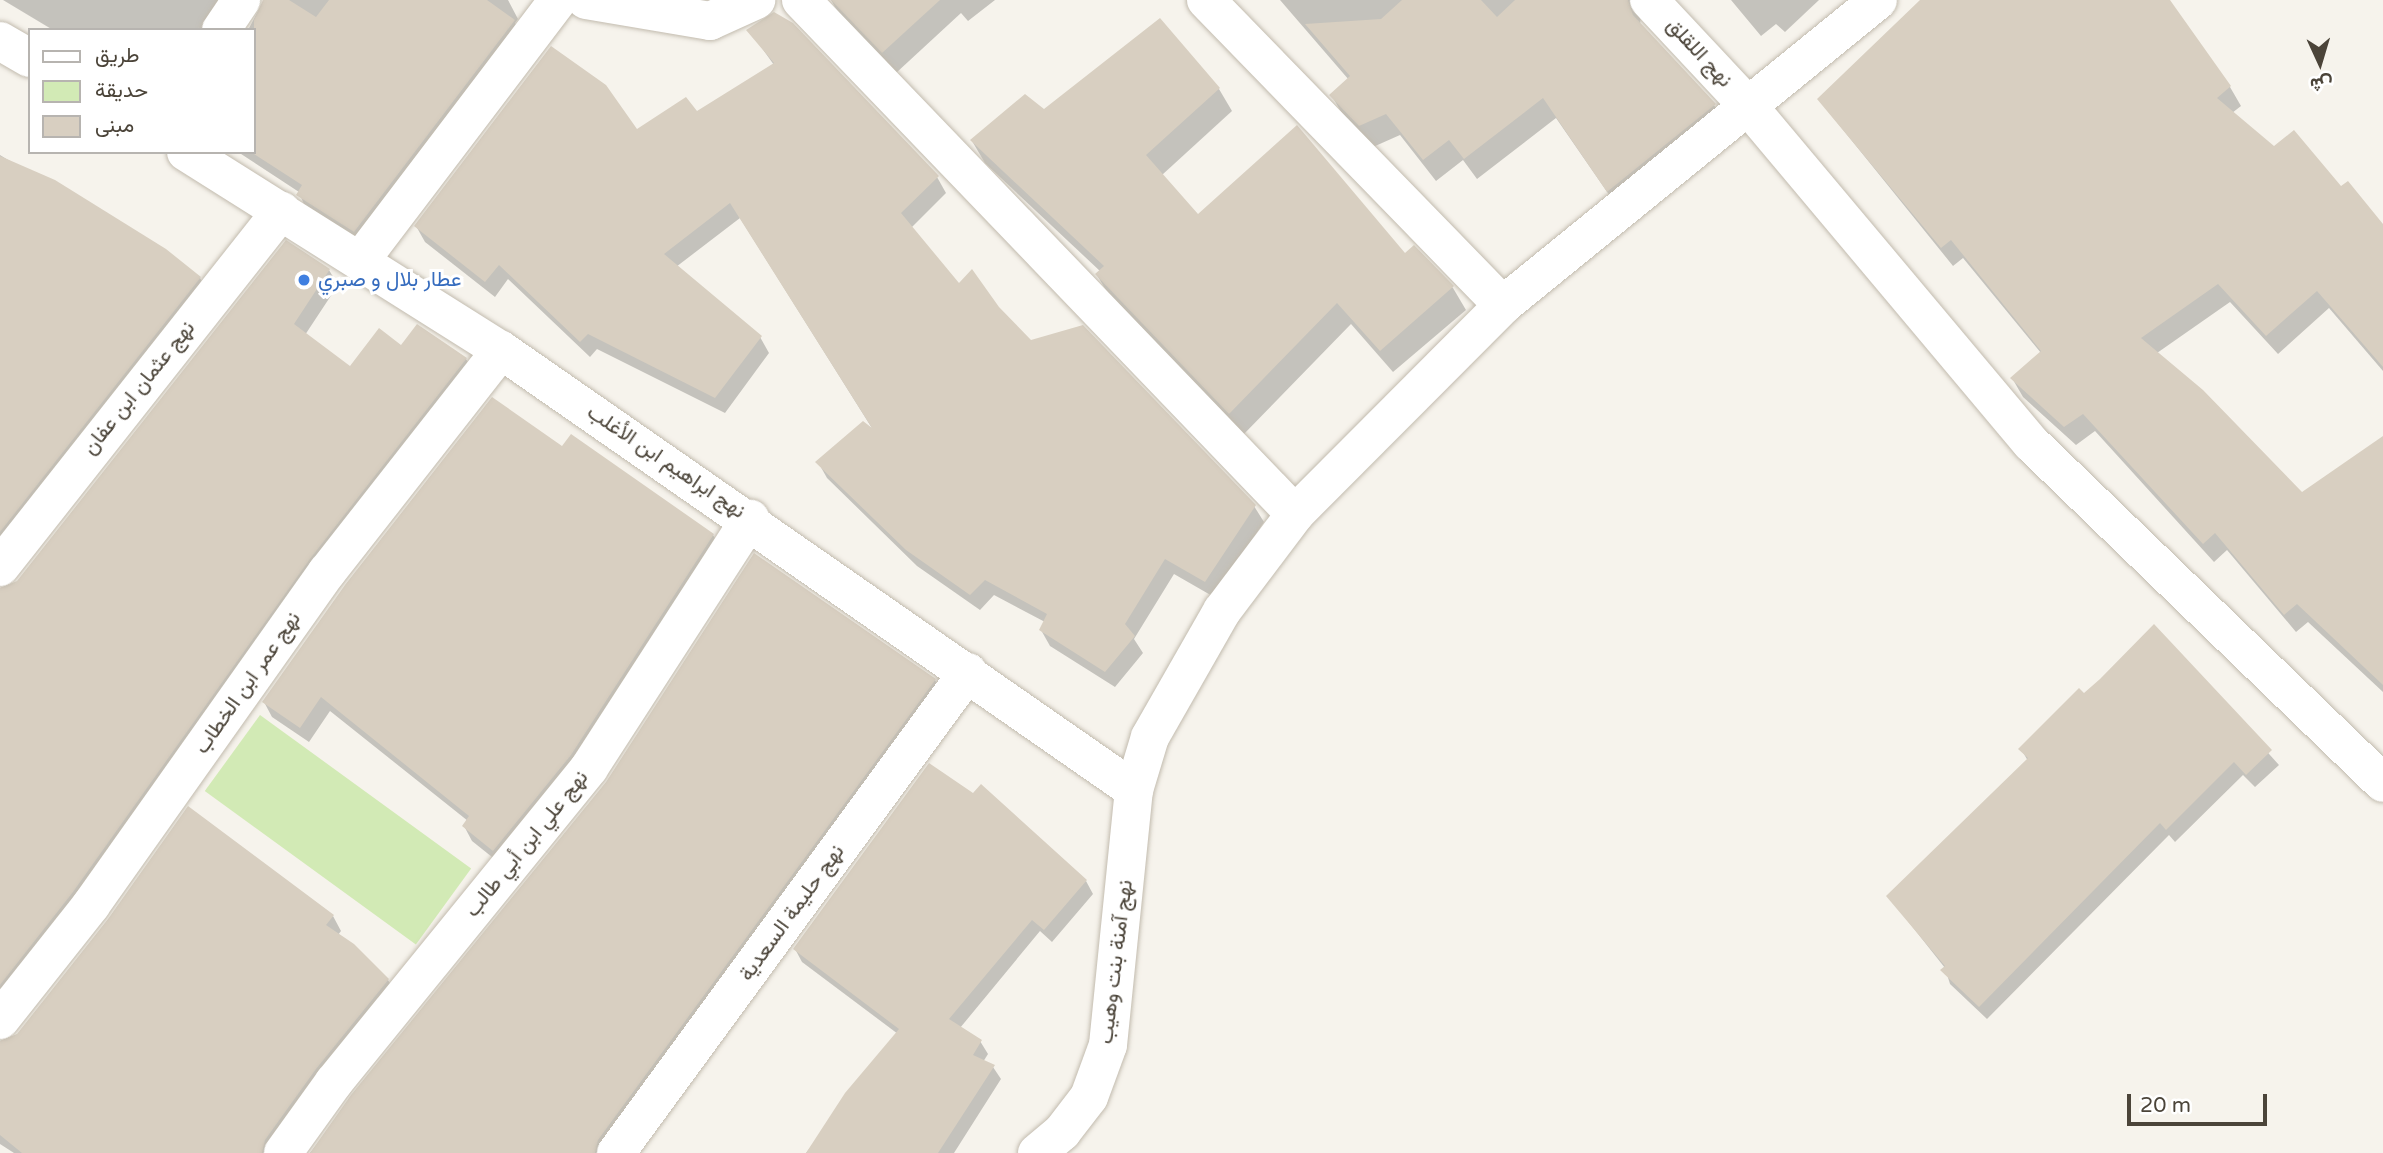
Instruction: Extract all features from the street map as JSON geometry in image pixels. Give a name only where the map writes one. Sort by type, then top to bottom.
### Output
[{"type":"street","points":[[222,28],[241,0]]},
{"type":"street","points":[[360,261],[558,0]]},
{"type":"street","points":[[586,0],[710,21],[756,0]]},
{"type":"street","points":[[801,0],[1295,514]]},
{"type":"street","points":[[1206,0],[1503,305]]},
{"type":"street","name":"نهج اللقلق","points":[[1649,0],[1749,107],[2031,443],[2383,783]]},
{"type":"street","name":"نهج آمنة بنت وهيب","points":[[1037,1153],[1062,1132],[1089,1097],[1108,1045],[1134,790],[1150,737],[1222,611],[1295,514],[1503,305],[1878,0]]},
{"type":"street","points":[[0,41],[28,57]]},
{"type":"street","name":"نهج ابراهيم ابن الأغلب","points":[[189,154],[501,350],[750,520],[1134,790]]},
{"type":"street","name":"نهج عثمان ابن عفان","points":[[0,567],[281,211]]},
{"type":"street","name":"نهج عمر ابن الخطاب","points":[[0,1020],[92,905],[327,572],[501,350]]},
{"type":"street","name":"نهج علي ابن أبي طالب","points":[[283,1153],[334,1082],[589,768],[750,520]]},
{"type":"street","name":"نهج حليمة السعدية","points":[[616,1153],[968,672]]},
{"type":"green space","points":[[260,715],[471,868],[416,944],[205,791]]},
{"type":"building","points":[[263,0],[289,0],[316,17],[329,0],[487,0],[515,20],[354,232],[296,195],[302,185],[254,154],[254,20]]},
{"type":"building","points":[[831,0],[940,0],[882,53]]},
{"type":"building","points":[[1402,0],[1481,0],[1497,17],[1515,0],[1628,0],[1633,15],[1716,104],[1607,192],[1543,98],[1464,159],[1449,140],[1423,160],[1386,114],[1359,126],[1329,95],[1350,76],[1305,24],[1381,19]]},
{"type":"building","points":[[1920,0],[2170,0],[2231,86],[2217,98],[2274,146],[2294,130],[2341,186],[2348,181],[2383,224],[2383,367],[2317,291],[2266,336],[2218,284],[2141,338],[2203,390],[2302,492],[2383,436],[2383,685],[2297,604],[2284,615],[2215,533],[2203,544],[2083,414],[2064,427],[2010,378],[2041,351],[1951,240],[1941,248],[1817,99]]},
{"type":"building","points":[[774,12],[793,23],[939,176],[901,213],[959,283],[972,269],[999,307],[1031,340],[1083,325],[1256,505],[1205,582],[1165,559],[1125,624],[1135,636],[1105,672],[1039,630],[1047,614],[985,580],[970,595],[906,550],[815,462],[863,421],[872,428],[730,203],[664,254],[762,336],[715,398],[588,334],[580,342],[499,265],[485,282],[414,226],[551,46],[606,85],[637,129],[686,97],[697,111],[774,63],[746,30]]},
{"type":"building","points":[[1160,18],[1220,88],[1146,155],[1198,214],[1297,125],[1405,253],[1414,245],[1454,286],[1380,351],[1337,303],[1229,414],[1095,274],[1104,266],[970,140],[1025,94],[1044,109]]},
{"type":"building","points":[[0,156],[55,180],[166,249],[201,277],[0,532]]},
{"type":"building","points":[[286,240],[330,269],[294,324],[350,366],[379,328],[401,345],[417,324],[467,358],[310,559],[73,892],[0,985],[0,588],[17,581]]},
{"type":"building","points":[[492,397],[562,446],[571,434],[714,534],[571,755],[493,851],[462,826],[469,816],[321,697],[300,728],[262,702],[345,585]]},
{"type":"building","points":[[754,553],[936,679],[598,1140],[595,1153],[310,1153],[351,1095],[606,782]]},
{"type":"building","points":[[2154,624],[2272,750],[2246,775],[2234,762],[2166,830],[2160,823],[1979,1007],[1940,970],[1945,966],[1886,896],[2028,758],[2018,749],[2079,688],[2084,693],[2100,679]]},
{"type":"building","points":[[929,763],[973,793],[981,784],[1087,880],[1044,930],[1032,920],[949,1019],[982,1040],[973,1055],[995,1065],[938,1153],[806,1153],[845,1093],[899,1029],[793,949]]},
{"type":"building","points":[[188,806],[334,915],[326,925],[354,944],[389,979],[316,1069],[265,1140],[262,1153],[22,1153],[0,1135],[0,1041],[17,1034],[108,919]]},
{"type":"place","name":"عطار بلال و صبري","points":[[304,280]]}]
